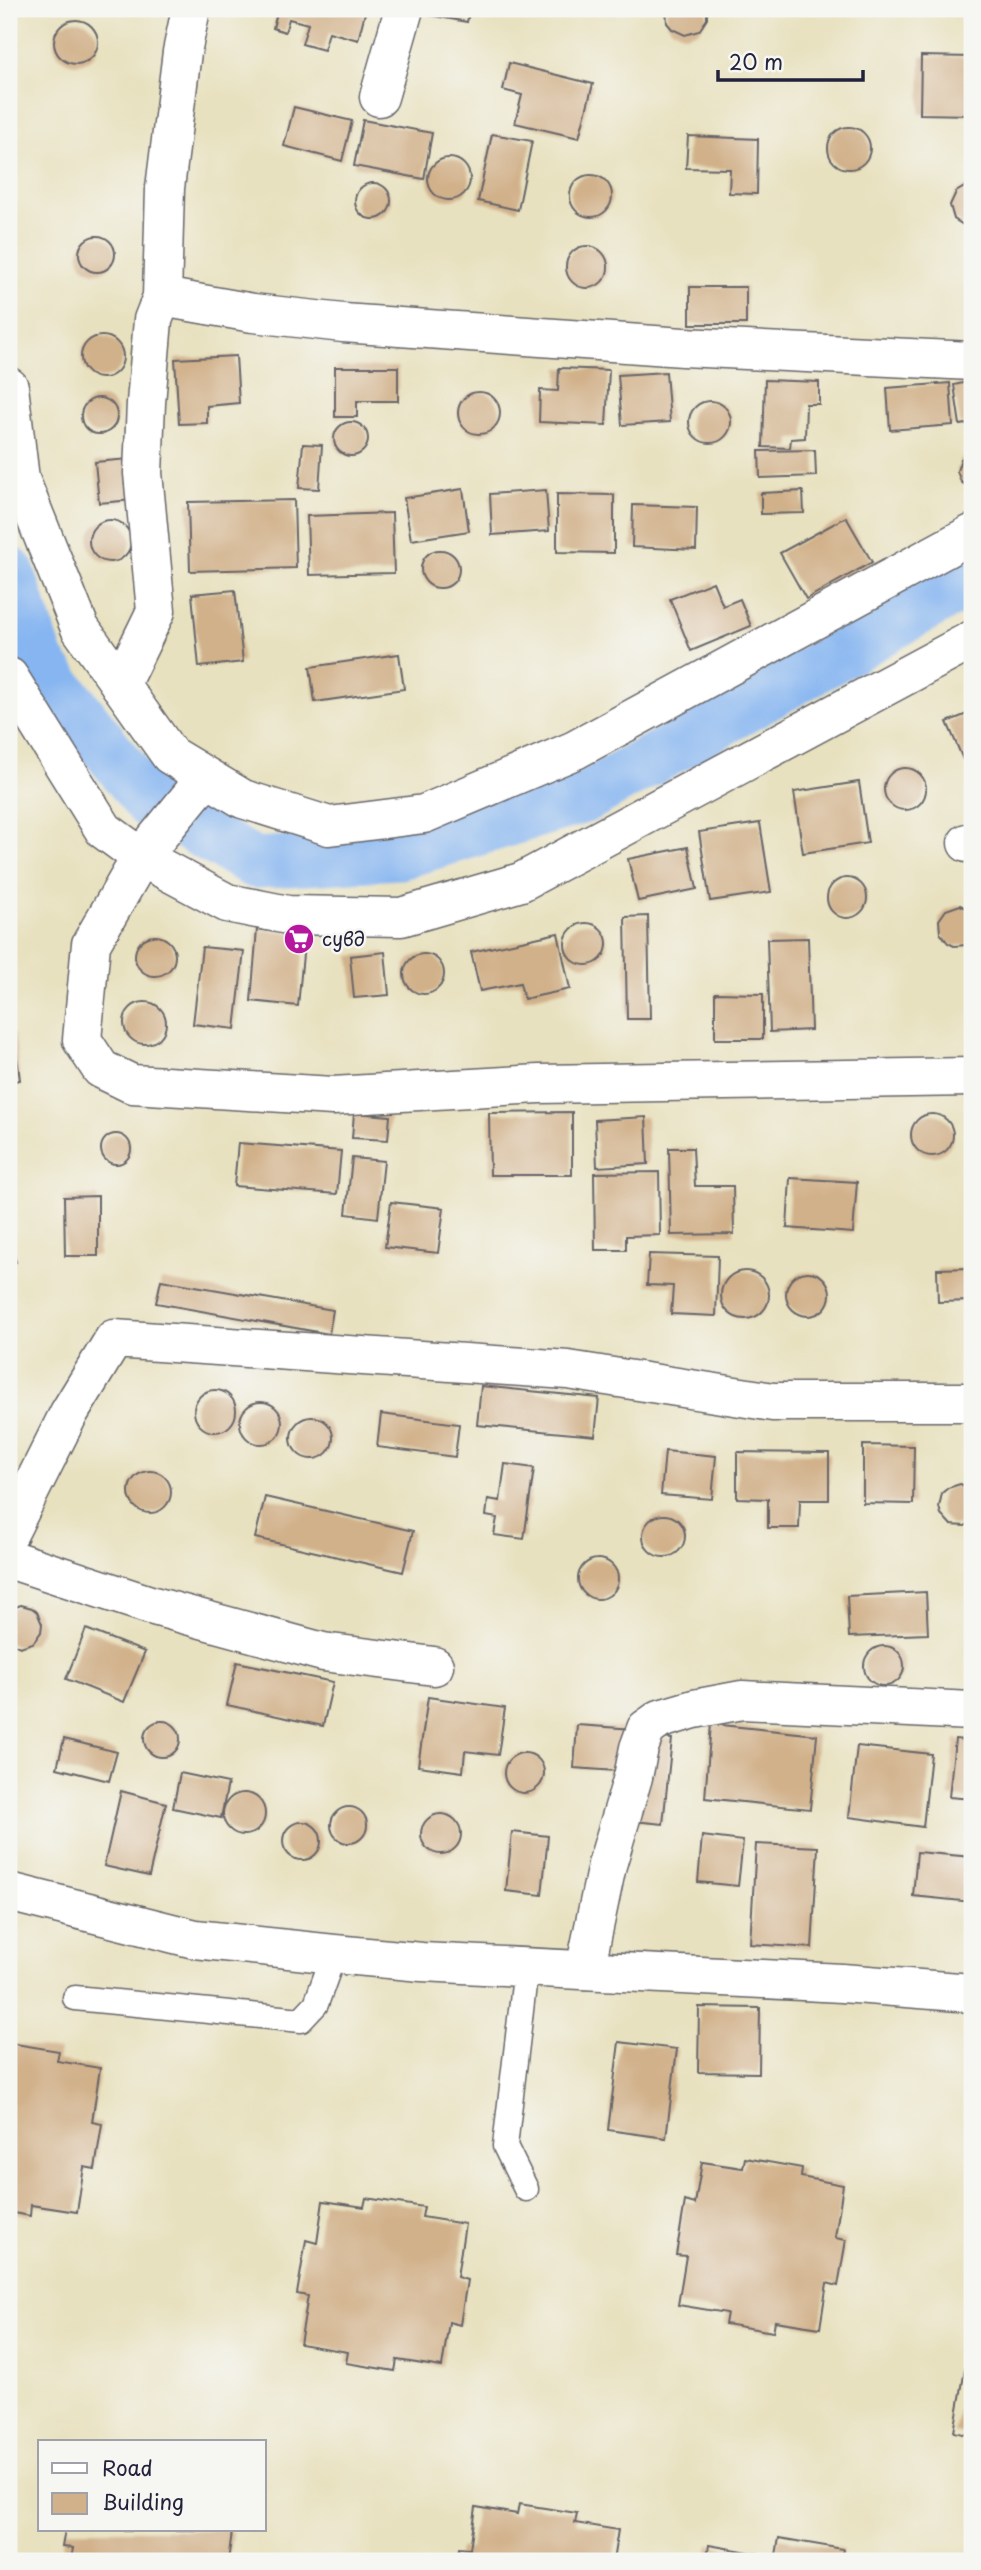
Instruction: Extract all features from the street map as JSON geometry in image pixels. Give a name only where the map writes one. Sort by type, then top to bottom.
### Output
[{"type":"street","points":[[120,685],[156,611],[143,473],[146,403],[153,320],[162,297],[165,188],[182,52],[191,9]]},
{"type":"street","points":[[379,97],[404,9]]},
{"type":"street","points":[[162,297],[253,313],[343,323],[683,347],[972,360]]},
{"type":"street","points":[[9,387],[20,479],[80,628],[170,755],[202,785],[328,826],[424,814],[575,750],[972,534]]},
{"type":"street","points":[[9,677],[104,830],[227,903],[288,915],[401,917],[521,882],[972,639]]},
{"type":"street","points":[[202,785],[144,853],[91,944],[82,1040],[101,1069],[132,1084],[333,1096],[539,1084],[972,1077]]},
{"type":"street","points":[[9,1533],[69,1413],[114,1339],[568,1370],[773,1402],[972,1402]]},
{"type":"street","points":[[9,1559],[150,1605],[323,1652],[434,1666]]},
{"type":"street","points":[[585,1970],[607,1865],[639,1748],[646,1729],[660,1719],[742,1700],[972,1711]]},
{"type":"street","points":[[9,1892],[195,1939],[334,1954],[422,1962],[842,1983],[972,1993]]},
{"type":"lane","points":[[75,1998],[301,2020],[316,2004],[334,1954]]},
{"type":"lane","points":[[526,1968],[505,2146],[526,2189]]},
{"type":"building","points":[[265,9],[366,9],[358,40],[329,32],[324,50],[302,44],[308,24],[289,19],[285,32],[273,28],[277,13]]},
{"type":"building","points":[[430,9],[470,9],[467,22],[429,15]]},
{"type":"building","points":[[666,9],[707,9],[707,19],[699,31],[685,35],[672,29],[667,23]]},
{"type":"building","points":[[76,20],[92,26],[98,42],[92,58],[76,64],[60,58],[54,42],[60,26]]},
{"type":"building","points":[[921,56],[972,57],[972,115],[920,114]]},
{"type":"building","points":[[509,63],[593,84],[579,138],[515,123],[522,95],[503,90]]},
{"type":"building","points":[[294,107],[352,121],[342,161],[284,146]]},
{"type":"building","points":[[363,120],[432,133],[424,179],[354,166]]},
{"type":"building","points":[[849,127],[864,133],[870,148],[864,163],[849,169],[834,163],[828,148],[834,133]]},
{"type":"building","points":[[492,134],[532,141],[518,210],[478,201]]},
{"type":"building","points":[[688,136],[758,139],[757,194],[729,193],[730,169],[686,168]]},
{"type":"building","points":[[449,158],[464,164],[470,179],[464,194],[449,200],[434,194],[428,179],[434,164]]},
{"type":"building","points":[[591,175],[606,181],[612,196],[606,211],[591,217],[576,211],[570,196],[576,181]]},
{"type":"building","points":[[373,183],[386,188],[391,201],[386,214],[373,219],[360,214],[355,201],[360,188]]},
{"type":"building","points":[[968,185],[972,186],[972,227],[954,219],[950,205],[956,192]]},
{"type":"building","points":[[97,236],[110,241],[115,254],[110,267],[97,272],[84,267],[79,254],[84,241]]},
{"type":"building","points":[[587,246],[602,252],[608,267],[602,282],[587,288],[572,282],[566,267],[572,252]]},
{"type":"building","points":[[690,287],[746,287],[746,324],[690,324]]},
{"type":"building","points":[[102,336],[117,342],[123,357],[117,372],[102,378],[87,372],[81,357],[87,342]]},
{"type":"building","points":[[236,356],[239,403],[207,406],[207,423],[179,424],[175,359]]},
{"type":"building","points":[[335,367],[398,367],[398,401],[357,401],[357,417],[335,417]]},
{"type":"building","points":[[559,368],[609,370],[606,425],[539,422],[540,390],[558,391]]},
{"type":"building","points":[[666,372],[670,422],[622,425],[618,375]]},
{"type":"building","points":[[765,380],[819,382],[819,404],[806,404],[805,438],[791,439],[790,448],[763,447]]},
{"type":"building","points":[[972,381],[972,423],[960,425],[954,385]]},
{"type":"building","points":[[950,383],[953,425],[890,430],[887,388]]},
{"type":"building","points":[[479,392],[494,398],[500,413],[494,428],[479,434],[464,428],[458,413],[464,398]]},
{"type":"building","points":[[99,398],[112,403],[117,416],[112,429],[99,434],[86,429],[81,416],[86,403]]},
{"type":"building","points":[[710,401],[725,407],[731,422],[725,437],[710,443],[695,437],[689,422],[695,407]]},
{"type":"building","points":[[351,422],[363,427],[368,439],[363,451],[351,456],[339,451],[334,439],[339,427]]},
{"type":"building","points":[[303,444],[322,445],[319,489],[299,488]]},
{"type":"building","points":[[815,450],[816,476],[760,478],[759,451]]},
{"type":"building","points":[[972,453],[972,489],[961,482],[957,471],[961,459]]},
{"type":"building","points":[[129,459],[133,500],[99,503],[95,462]]},
{"type":"building","points":[[463,489],[469,531],[411,540],[404,498]]},
{"type":"building","points":[[546,490],[549,531],[492,535],[490,494]]},
{"type":"building","points":[[803,491],[804,513],[761,514],[761,493]]},
{"type":"building","points":[[557,494],[614,495],[614,553],[557,552]]},
{"type":"building","points":[[294,500],[296,568],[190,571],[188,502]]},
{"type":"building","points":[[633,505],[697,507],[696,550],[632,547]]},
{"type":"building","points":[[392,513],[394,573],[309,575],[307,516]]},
{"type":"building","points":[[846,517],[872,562],[806,599],[780,553]]},
{"type":"building","points":[[110,520],[125,526],[131,541],[125,556],[110,562],[95,556],[89,541],[95,526]]},
{"type":"building","points":[[440,550],[453,556],[459,569],[453,582],[440,588],[427,582],[421,569],[427,556]]},
{"type":"building","points":[[713,582],[723,606],[740,599],[751,626],[691,651],[670,599]]},
{"type":"building","points":[[235,590],[243,662],[199,667],[192,594]]},
{"type":"building","points":[[399,654],[404,689],[315,702],[310,667]]},
{"type":"building","points":[[972,712],[972,761],[965,764],[947,722]]},
{"type":"building","points":[[905,768],[920,774],[926,789],[920,804],[905,810],[890,804],[884,789],[890,774]]},
{"type":"building","points":[[859,782],[868,843],[803,853],[794,792]]},
{"type":"building","points":[[760,823],[771,892],[710,901],[699,832]]},
{"type":"building","points":[[688,847],[697,889],[638,901],[628,859]]},
{"type":"building","points":[[847,878],[861,884],[867,898],[861,912],[847,918],[833,912],[827,898],[833,884]]},
{"type":"building","points":[[960,905],[972,911],[972,941],[967,945],[954,946],[940,933],[939,920],[946,910]]},
{"type":"building","points":[[648,916],[650,1019],[627,1019],[625,917]]},
{"type":"building","points":[[586,923],[601,929],[607,944],[601,959],[586,965],[571,959],[565,944],[571,929]]},
{"type":"building","points":[[257,929],[305,934],[298,1006],[251,1001]]},
{"type":"building","points":[[558,933],[570,989],[524,999],[520,983],[480,991],[471,952]]},
{"type":"building","points":[[155,936],[163,937],[169,942],[174,948],[174,964],[169,970],[163,975],[155,976],[147,975],[141,970],[136,964],[135,956],[136,948],[141,942],[147,937]]},
{"type":"building","points":[[808,938],[811,1030],[770,1032],[767,939]]},
{"type":"building","points":[[202,947],[244,951],[235,1029],[193,1024]]},
{"type":"building","points":[[385,952],[389,995],[354,998],[350,956]]},
{"type":"building","points":[[424,954],[438,960],[444,974],[438,988],[424,994],[410,988],[404,974],[410,960]]},
{"type":"building","points":[[715,993],[763,994],[763,1039],[715,1039]]},
{"type":"building","points":[[145,1002],[160,1008],[166,1023],[160,1038],[145,1044],[130,1038],[124,1023],[130,1008]]},
{"type":"building","points":[[14,1034],[20,1080],[9,1082],[9,1035]]},
{"type":"building","points":[[572,1112],[572,1175],[490,1175],[489,1113]]},
{"type":"building","points":[[354,1113],[390,1116],[388,1140],[352,1138]]},
{"type":"building","points":[[932,1114],[947,1120],[953,1135],[947,1150],[932,1156],[917,1150],[911,1135],[917,1120]]},
{"type":"building","points":[[646,1117],[648,1164],[597,1167],[595,1120]]},
{"type":"building","points":[[116,1134],[127,1138],[131,1149],[127,1160],[116,1164],[105,1160],[101,1149],[105,1138]]},
{"type":"building","points":[[238,1143],[341,1151],[337,1194],[234,1186]]},
{"type":"building","points":[[669,1148],[693,1148],[695,1186],[733,1186],[734,1234],[671,1235]]},
{"type":"building","points":[[352,1158],[384,1161],[378,1218],[346,1214]]},
{"type":"building","points":[[659,1172],[660,1235],[626,1236],[626,1250],[595,1250],[594,1173]]},
{"type":"building","points":[[790,1178],[857,1182],[853,1233],[787,1228]]},
{"type":"building","points":[[98,1196],[98,1256],[65,1256],[64,1197]]},
{"type":"building","points":[[391,1202],[444,1208],[438,1253],[385,1247]]},
{"type":"building","points":[[9,1237],[16,1262],[9,1264]]},
{"type":"building","points":[[649,1254],[718,1256],[716,1316],[671,1314],[673,1286],[647,1285]]},
{"type":"building","points":[[972,1268],[972,1301],[938,1302],[937,1269]]},
{"type":"building","points":[[745,1271],[762,1278],[769,1295],[762,1312],[745,1319],[728,1312],[721,1295],[728,1278]]},
{"type":"building","points":[[808,1272],[824,1278],[830,1294],[824,1310],[808,1316],[792,1310],[786,1294],[792,1278]]},
{"type":"building","points":[[161,1280],[333,1310],[329,1334],[156,1303]]},
{"type":"building","points":[[481,1386],[599,1398],[595,1436],[477,1425]]},
{"type":"building","points":[[215,1390],[230,1396],[236,1411],[230,1426],[215,1432],[200,1426],[194,1411],[200,1396]]},
{"type":"building","points":[[261,1402],[276,1408],[282,1423],[276,1438],[261,1444],[246,1438],[240,1423],[246,1408]]},
{"type":"building","points":[[381,1414],[459,1424],[455,1457],[377,1447]]},
{"type":"building","points":[[312,1417],[327,1423],[333,1438],[327,1453],[312,1459],[297,1453],[291,1438],[297,1423]]},
{"type":"building","points":[[863,1445],[914,1446],[913,1504],[863,1503]]},
{"type":"building","points":[[665,1451],[716,1456],[712,1499],[661,1495]]},
{"type":"building","points":[[737,1452],[829,1453],[829,1500],[800,1500],[799,1528],[768,1528],[768,1499],[737,1498]]},
{"type":"building","points":[[505,1464],[534,1468],[524,1539],[494,1535],[497,1518],[486,1516],[488,1499],[500,1501]]},
{"type":"building","points":[[150,1471],[165,1477],[171,1492],[165,1507],[150,1513],[135,1507],[129,1492],[135,1477]]},
{"type":"building","points":[[960,1484],[972,1488],[972,1522],[965,1526],[951,1525],[941,1514],[939,1507],[942,1493]]},
{"type":"building","points":[[265,1497],[413,1531],[403,1572],[255,1538]]},
{"type":"building","points":[[664,1515],[679,1521],[685,1536],[679,1551],[664,1557],[649,1551],[643,1536],[649,1521]]},
{"type":"building","points":[[598,1559],[612,1565],[618,1579],[612,1593],[598,1599],[584,1593],[578,1579],[584,1565]]},
{"type":"building","points":[[926,1592],[928,1634],[849,1637],[847,1596]]},
{"type":"building","points":[[21,1605],[37,1612],[42,1624],[41,1632],[33,1643],[20,1647],[9,1642],[9,1609]]},
{"type":"building","points":[[86,1629],[145,1652],[124,1702],[66,1679]]},
{"type":"building","points":[[884,1646],[898,1652],[904,1666],[898,1680],[884,1686],[870,1680],[864,1666],[870,1652]]},
{"type":"building","points":[[237,1662],[333,1682],[323,1726],[227,1705]]},
{"type":"building","points":[[428,1697],[505,1708],[498,1755],[465,1751],[463,1772],[418,1766]]},
{"type":"building","points":[[162,1721],[175,1726],[180,1739],[175,1752],[162,1757],[149,1752],[144,1739],[149,1726]]},
{"type":"building","points":[[711,1724],[817,1735],[810,1809],[705,1798]]},
{"type":"building","points":[[577,1725],[634,1729],[631,1772],[574,1768]]},
{"type":"building","points":[[644,1736],[672,1739],[663,1824],[634,1821]]},
{"type":"building","points":[[64,1739],[117,1752],[109,1781],[57,1768]]},
{"type":"building","points":[[955,1739],[972,1741],[972,1799],[949,1797]]},
{"type":"building","points":[[857,1746],[931,1754],[923,1827],[849,1817]]},
{"type":"building","points":[[524,1753],[538,1759],[544,1773],[538,1787],[524,1793],[510,1787],[504,1773],[510,1759]]},
{"type":"building","points":[[180,1773],[228,1783],[221,1818],[173,1808]]},
{"type":"building","points":[[121,1791],[166,1803],[149,1876],[104,1866]]},
{"type":"building","points":[[244,1793],[259,1799],[265,1814],[259,1829],[244,1835],[229,1829],[223,1814],[229,1799]]},
{"type":"building","points":[[349,1807],[361,1813],[367,1825],[361,1837],[349,1843],[337,1837],[331,1825],[337,1813]]},
{"type":"building","points":[[441,1814],[455,1820],[461,1834],[455,1848],[441,1854],[427,1848],[421,1834],[427,1820]]},
{"type":"building","points":[[302,1822],[315,1828],[321,1841],[315,1854],[302,1860],[289,1854],[283,1841],[289,1828]]},
{"type":"building","points":[[512,1832],[548,1836],[542,1895],[506,1891]]},
{"type":"building","points":[[702,1836],[743,1841],[738,1886],[698,1882]]},
{"type":"building","points":[[756,1844],[818,1847],[812,1948],[750,1944]]},
{"type":"building","points":[[917,1852],[972,1857],[972,1902],[913,1896]]},
{"type":"building","points":[[699,2007],[760,2008],[759,2073],[698,2072]]},
{"type":"building","points":[[619,2042],[677,2049],[666,2138],[608,2130]]},
{"type":"building","points":[[9,2043],[59,2051],[57,2061],[100,2068],[92,2122],[102,2124],[95,2169],[84,2167],[77,2212],[31,2205],[30,2216],[9,2212]]},
{"type":"building","points":[[745,2158],[802,2168],[801,2177],[843,2185],[835,2238],[846,2240],[838,2286],[827,2283],[820,2328],[775,2321],[773,2332],[725,2324],[727,2313],[678,2305],[686,2256],[676,2255],[685,2201],[695,2204],[702,2162],[743,2168]]},
{"type":"building","points":[[366,2198],[424,2207],[422,2217],[465,2224],[457,2277],[467,2280],[460,2325],[449,2322],[442,2367],[397,2360],[395,2371],[346,2363],[348,2352],[300,2344],[308,2296],[297,2294],[306,2240],[317,2243],[323,2201],[364,2207]]},
{"type":"building","points":[[972,2336],[972,2436],[954,2432]]},
{"type":"building","points":[[519,2504],[577,2513],[575,2523],[618,2530],[613,2561],[457,2561],[459,2548],[470,2549],[476,2507],[517,2514]]},
{"type":"building","points":[[65,2532],[232,2532],[228,2561],[71,2561],[73,2548],[62,2547]]},
{"type":"building","points":[[779,2538],[843,2549],[841,2561],[775,2561]]},
{"type":"building","points":[[709,2545],[760,2554],[759,2561],[706,2561]]},
{"type":"waterway","points":[[9,572],[40,663],[149,803],[255,863],[400,854],[584,798],[972,580]]},
{"type":"place","name":"сувд","points":[[299,939]]}]
